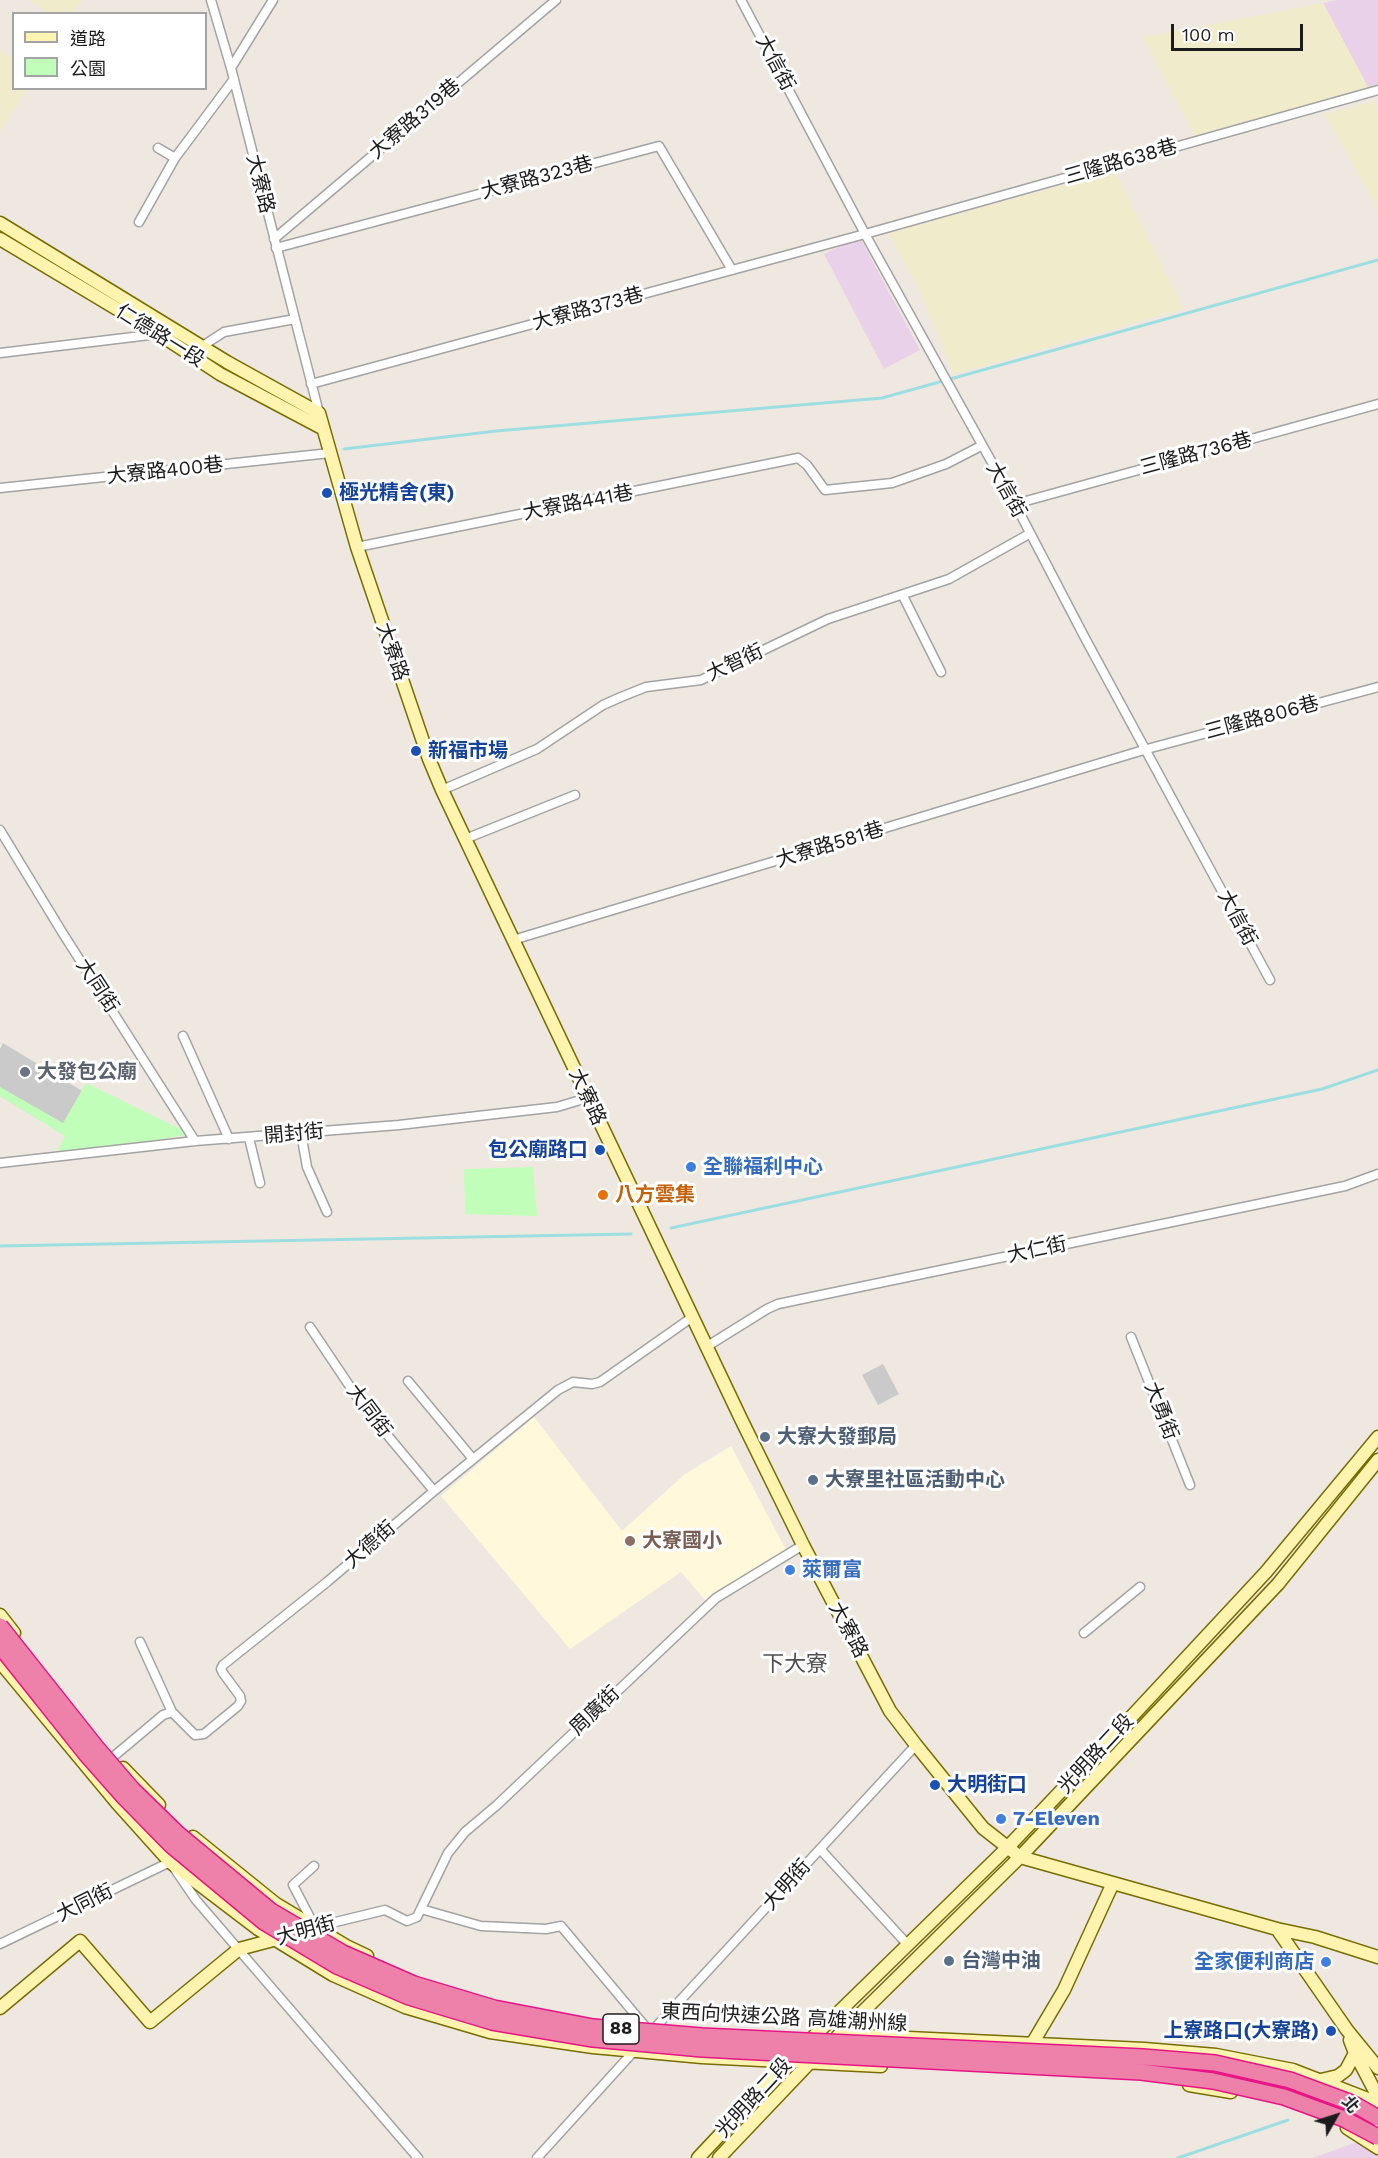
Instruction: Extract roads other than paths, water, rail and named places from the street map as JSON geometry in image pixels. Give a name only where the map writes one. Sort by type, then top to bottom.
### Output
[{"type":"highway","name":"東西向快速公路 高雄潮州線","points":[[0,1626],[96,1747],[132,1789],[178,1834],[271,1911],[343,1953],[414,1984],[494,2008],[593,2027],[702,2036],[1143,2057],[1215,2063],[1290,2080],[1352,2103],[1378,2118]]},
{"type":"highway","name":"東西向快速公路 高雄潮州線","points":[[0,1646],[86,1754],[171,1845],[264,1922],[337,1966],[409,1997],[492,2022],[593,2039],[702,2049],[1142,2072],[1213,2081],[1284,2097],[1344,2119],[1378,2137]]},
{"type":"street","name":"大寮路","points":[[211,0],[234,79],[322,428],[357,547],[429,759],[706,1347],[803,1545],[891,1710],[916,1745],[983,1828],[1020,1857],[1277,1929],[1315,1937],[1378,1957]]},
{"type":"street","points":[[231,68],[273,0]]},
{"type":"street","name":"大寮路319巷","points":[[275,243],[556,0]]},
{"type":"street","name":"大信街","points":[[741,0],[865,234],[1015,504],[1029,534],[1270,980]]},
{"type":"street","points":[[139,222],[175,158],[234,79]]},
{"type":"street","name":"三隆路638巷","points":[[865,234],[1378,90]]},
{"type":"street","name":"大寮路323巷","points":[[275,243],[659,146],[732,270]]},
{"type":"street","points":[[158,148],[175,158]]},
{"type":"street","name":"仁德路一段","points":[[0,223],[201,346],[319,413]]},
{"type":"street","name":"大寮路373巷","points":[[311,384],[865,234]]},
{"type":"street","name":"仁德路一段","points":[[0,239],[159,334],[220,374],[322,428]]},
{"type":"street","points":[[201,346],[224,332],[295,319]]},
{"type":"street","points":[[0,353],[159,334]]},
{"type":"street","name":"三隆路736巷","points":[[1015,504],[1378,404]]},
{"type":"street","name":"大寮路441巷","points":[[357,547],[798,458],[807,465],[825,490],[892,483],[946,464],[981,446]]},
{"type":"street","name":"大寮路400巷","points":[[0,488],[330,453]]},
{"type":"street","name":"大智街","points":[[442,790],[537,749],[603,705],[621,697],[645,687],[701,680],[828,619],[949,579],[1029,534]]},
{"type":"street","points":[[903,596],[941,672]]},
{"type":"street","name":"三隆路806巷","points":[[1147,749],[1378,687]]},
{"type":"street","name":"大寮路581巷","points":[[513,940],[1147,749]]},
{"type":"street","points":[[465,839],[574,795]]},
{"type":"street","name":"大同街","points":[[0,830],[195,1141]]},
{"type":"street","points":[[183,1036],[229,1139]]},
{"type":"street","name":"開封街","points":[[0,1163],[195,1141],[249,1138],[557,1107],[587,1098]]},
{"type":"street","points":[[301,1133],[307,1167],[327,1212]]},
{"type":"street","points":[[249,1138],[260,1184]]},
{"type":"street","name":"大仁街","points":[[706,1347],[778,1304],[1345,1186],[1378,1174]]},
{"type":"street","name":"大德街","points":[[172,1712],[195,1735],[204,1734],[241,1701],[240,1695],[221,1669],[223,1665],[327,1582],[558,1390],[573,1382],[600,1382],[692,1318]]},
{"type":"street","name":"大同街","points":[[310,1327],[363,1406],[434,1491]]},
{"type":"street","name":"大勇街","points":[[1131,1336],[1190,1485]]},
{"type":"street","points":[[408,1381],[473,1459]]},
{"type":"street","name":"光明路二段","points":[[698,2158],[789,2061],[1007,1848],[1266,1572],[1378,1437]]},
{"type":"street","name":"光明路二段","points":[[719,2158],[809,2063],[1020,1857],[1278,1584],[1378,1460]]},
{"type":"street","name":"周廣街","points":[[421,1910],[448,1853],[465,1832],[497,1805],[716,1598],[803,1545]]},
{"type":"street","points":[[1084,1633],[1140,1587]]},
{"type":"street","points":[[0,1615],[113,1757],[182,1828],[276,1904],[346,1946],[427,1982],[494,2002],[593,2020],[702,2030],[1144,2049],[1216,2055],[1293,2070],[1378,2103]]},
{"type":"street","points":[[113,1757],[163,1715],[172,1712],[140,1642]]},
{"type":"street","points":[[0,1662],[117,1803],[170,1862],[196,1900],[418,2158]]},
{"type":"street","name":"大明街","points":[[537,2158],[633,2051],[651,2025],[916,1745]]},
{"type":"street","points":[[820,1849],[908,1945]]},
{"type":"street","points":[[170,1862],[258,1929],[333,1975],[405,2007],[490,2032],[633,2051],[702,2057],[1141,2079],[1232,2092],[1282,2103],[1341,2124],[1378,2148]]},
{"type":"street","name":"大同街","points":[[0,1944],[170,1862]]},
{"type":"street","points":[[314,1866],[293,1885],[315,1928]]},
{"type":"street","points":[[987,2070],[1032,2044],[1064,1990],[1113,1882]]},
{"type":"street","name":"大明街","points":[[0,2008],[81,1941],[150,2022],[239,1949],[385,1910],[407,1921],[412,1920],[421,1910],[481,1926],[546,1929],[561,1926],[651,2025]]},
{"type":"street","points":[[1277,1929],[1347,2030],[1378,2068]]},
{"type":"street","points":[[922,1930],[934,1941]]},
{"type":"street","points":[[1347,2030],[1355,2053],[1378,2097]]},
{"type":"street","points":[[1321,2080],[1338,2076],[1346,2070],[1355,2053]]},
{"type":"waterway","points":[[344,449],[496,431],[882,398],[1378,260]]},
{"type":"waterway","points":[[671,1228],[1322,1089],[1378,1070]]},
{"type":"waterway","points":[[0,1246],[631,1234]]},
{"type":"waterway","points":[[1178,2158],[1288,2120]]},
{"type":"place","name":"極光精舍(東)","points":[[327,493]]},
{"type":"place","name":"新福市場","points":[[416,751]]},
{"type":"place","name":"大發包公廟","points":[[25,1072]]},
{"type":"place","name":"包公廟路口","points":[[600,1150]]},
{"type":"place","name":"全聯福利中心","points":[[691,1167]]},
{"type":"place","name":"八方雲集","points":[[603,1195]]},
{"type":"place","name":"大寮大發郵局","points":[[765,1437]]},
{"type":"place","name":"大寮里社區活動中心","points":[[813,1480]]},
{"type":"place","name":"大寮國小","points":[[630,1541]]},
{"type":"place","name":"萊爾富","points":[[790,1570]]},
{"type":"place","name":"大明街口","points":[[935,1785]]},
{"type":"place","name":"7-Eleven","points":[[1001,1819]]},
{"type":"place","name":"台灣中油","points":[[949,1961]]},
{"type":"place","name":"全家便利商店","points":[[1326,1962]]},
{"type":"place","name":"上寮路口(大寮路)","points":[[1331,2031]]},
{"type":"district","name":"下大寮","points":[[795,1665]]}]
